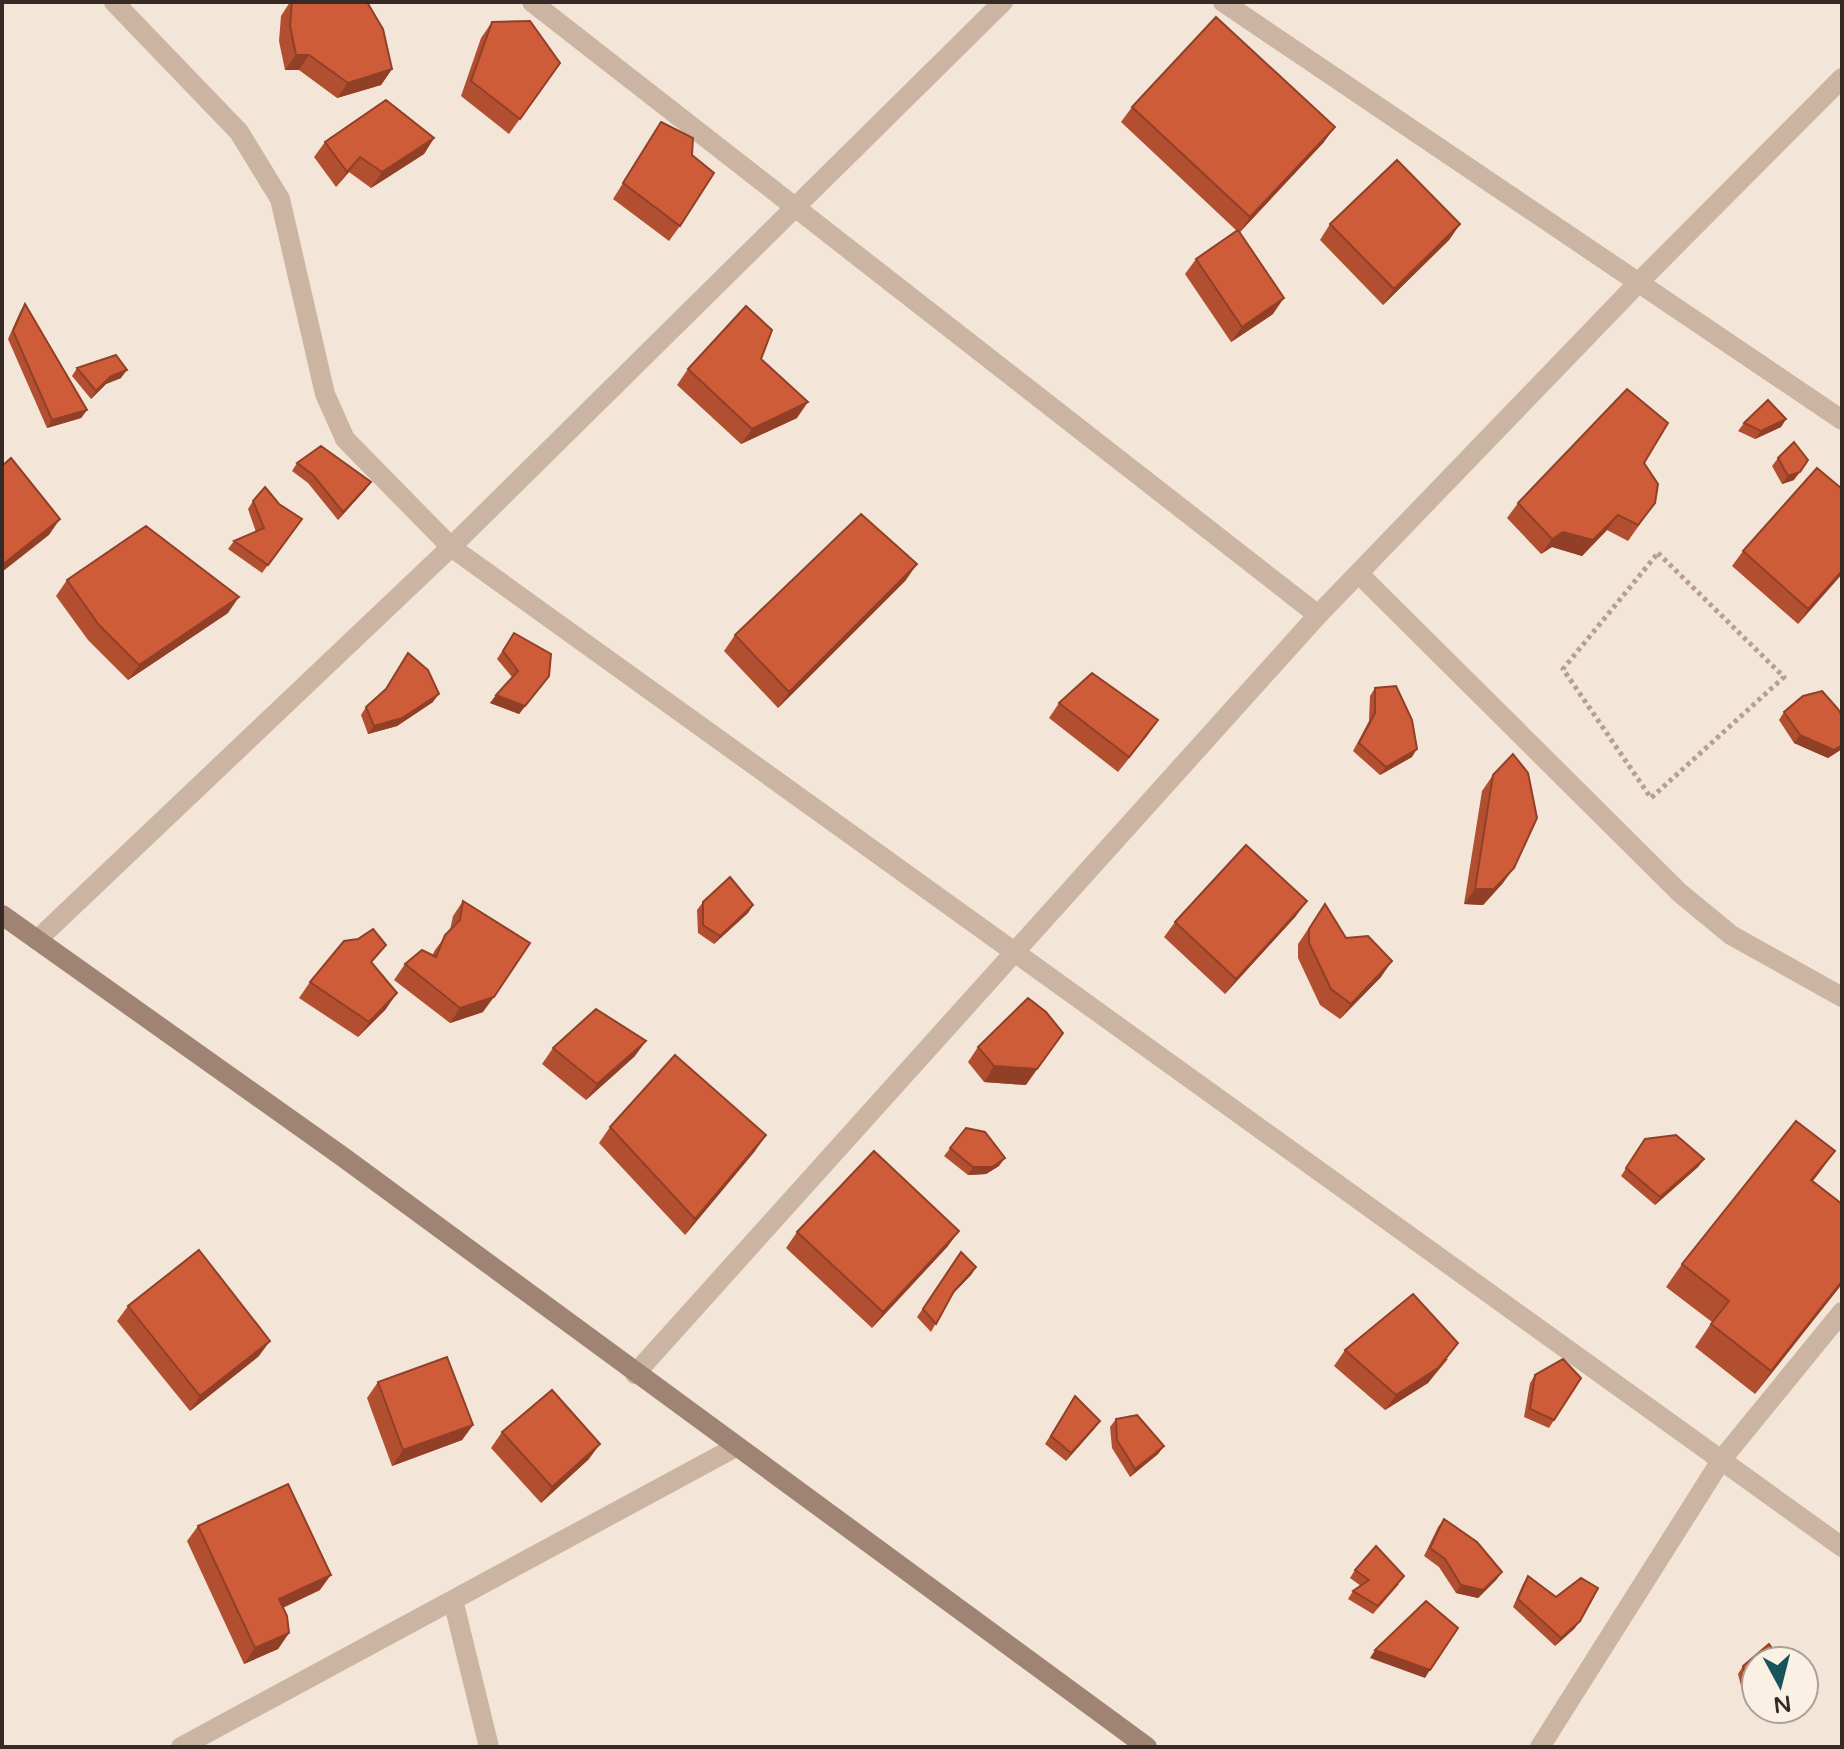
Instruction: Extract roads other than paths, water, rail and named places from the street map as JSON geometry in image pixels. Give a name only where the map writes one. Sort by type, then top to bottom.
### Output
[{"type":"main road","points":[[2,915],[343,1157],[734,1448],[1147,1747]]},
{"type":"street","points":[[114,2],[239,132],[280,199],[325,394],[345,439],[451,547],[1842,1547]]},
{"type":"street","points":[[532,2],[1318,615]]},
{"type":"street","points":[[37,940],[451,547],[1003,2]]},
{"type":"street","points":[[1223,2],[1842,420]]},
{"type":"street","points":[[635,1374],[1318,615],[1360,575],[1640,281],[1842,78]]},
{"type":"street","points":[[1360,575],[1680,893],[1731,935],[1842,997]]},
{"type":"street","points":[[1540,1747],[1722,1459],[1842,1312]]},
{"type":"street","points":[[181,1747],[734,1448]]},
{"type":"street","points":[[453,1600],[489,1747]]}]
